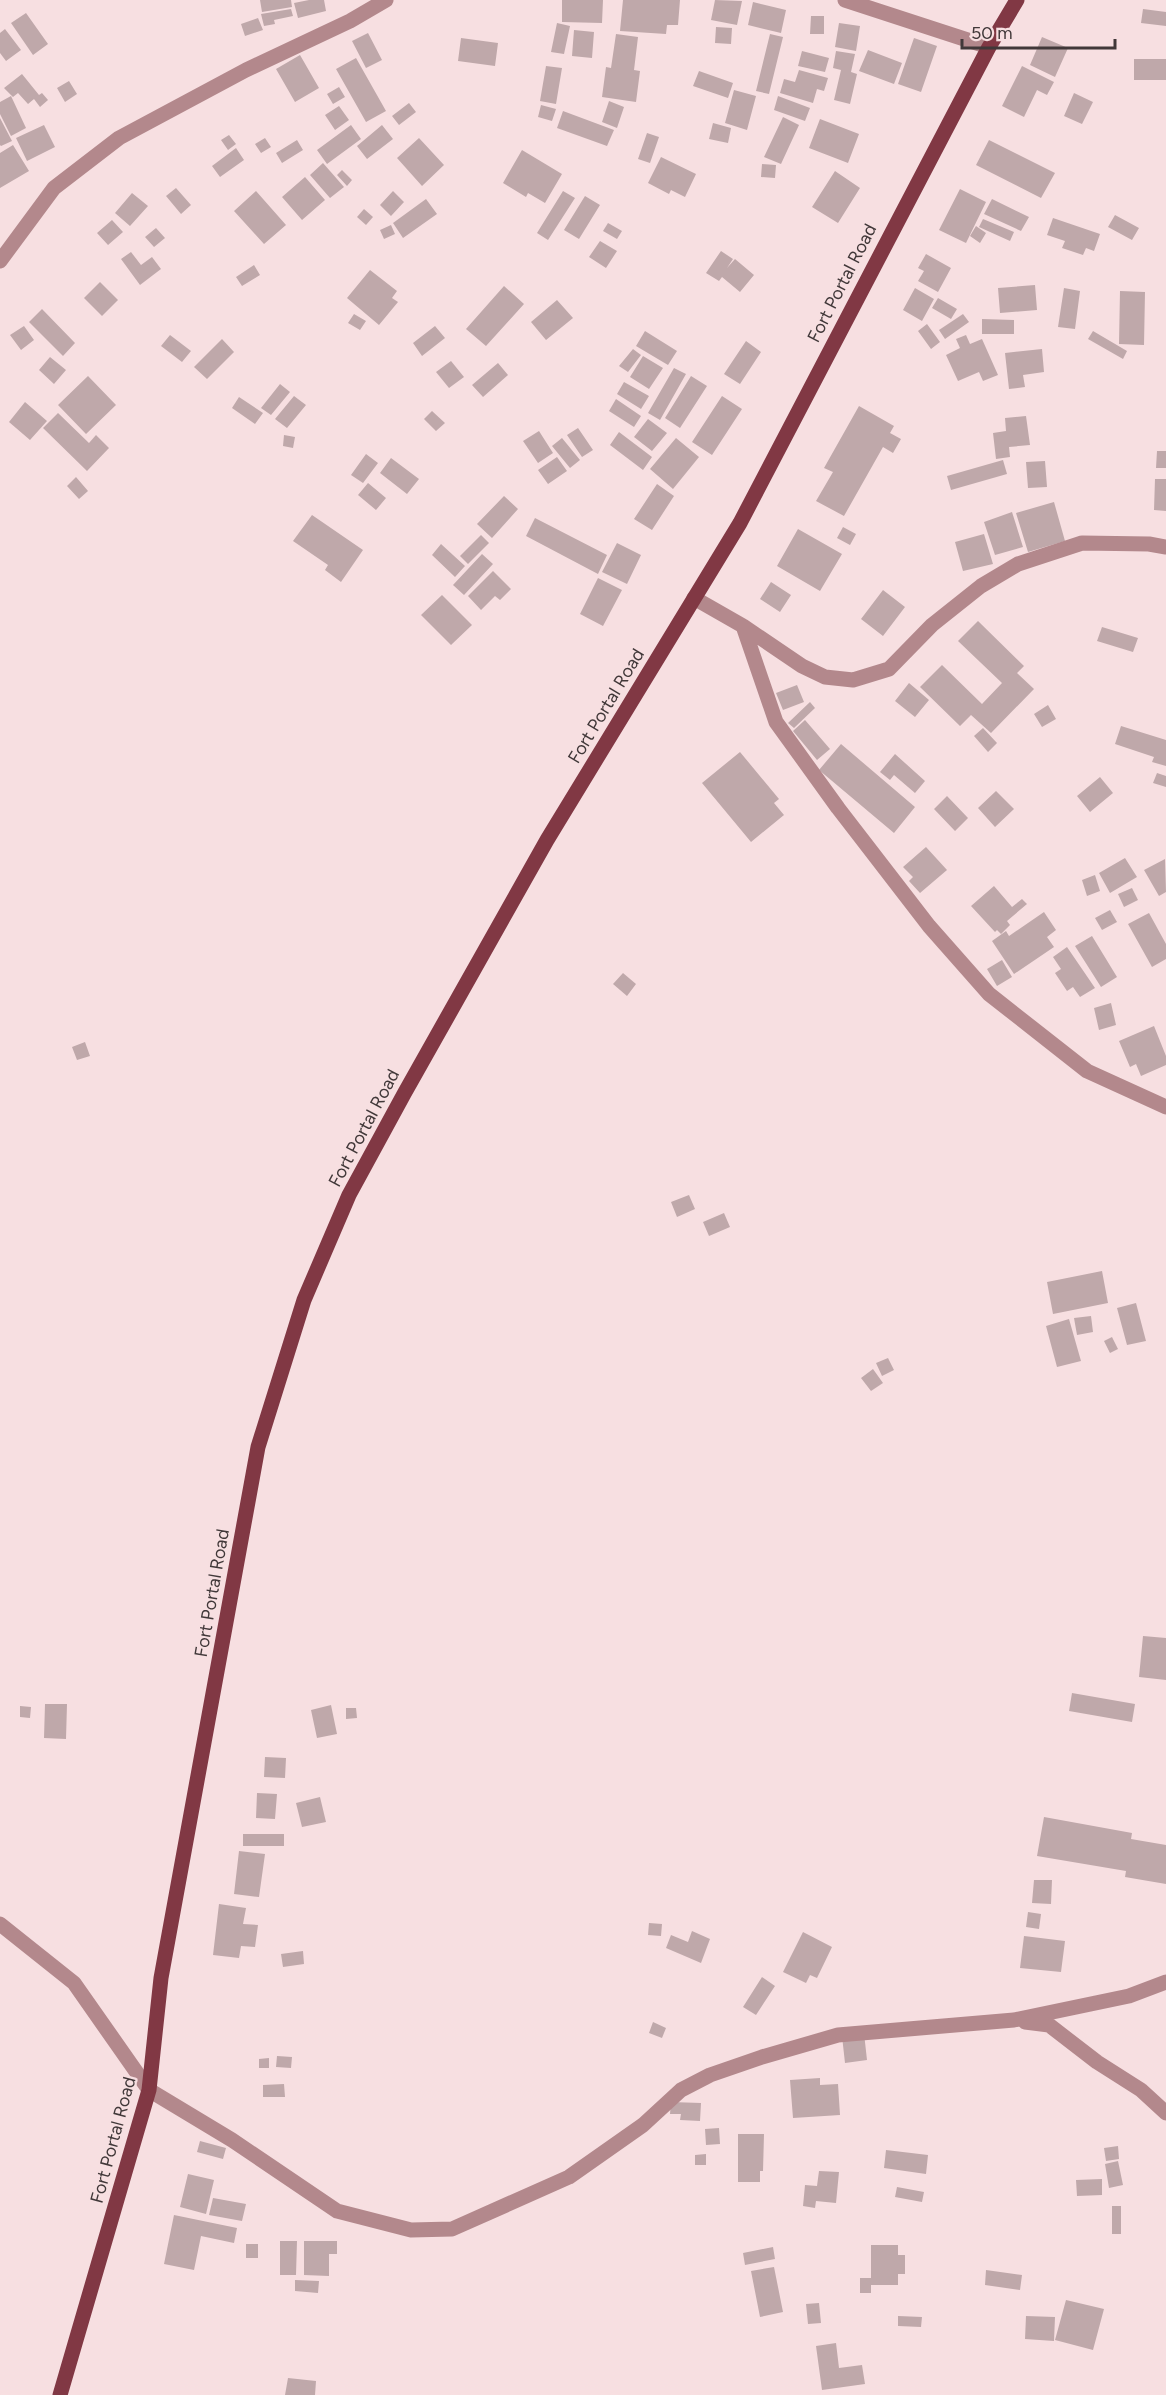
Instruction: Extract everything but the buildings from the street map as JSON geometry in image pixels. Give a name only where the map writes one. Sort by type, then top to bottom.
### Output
[{"type":"main road","name":"Fort Portal Road","points":[[60,2395],[149,2090],[161,1978],[258,1447],[304,1300],[350,1195],[404,1094],[547,840],[740,523],[989,47],[1017,0]]},
{"type":"street","points":[[0,261],[54,188],[119,138],[246,70],[350,21],[386,0]]},
{"type":"street","points":[[845,0],[989,47]]},
{"type":"street","points":[[694,598],[743,626],[802,666],[825,677],[853,680],[889,669],[948,612],[981,586],[1018,564],[1082,543],[1149,544],[1166,548]]},
{"type":"street","points":[[743,626],[776,722],[838,808],[929,926],[990,994],[1087,1071],[1166,1107]]},
{"type":"street","points":[[0,1924],[74,1983],[149,2090],[232,2140],[337,2211],[411,2230],[452,2229],[569,2177],[644,2126],[681,2090],[710,2075],[762,2057],[838,2035],[1014,2020],[1129,1996],[1166,1982]]},
{"type":"street","points":[[1014,2020],[1048,2025],[1097,2062],[1141,2090],[1166,2113]]}]
